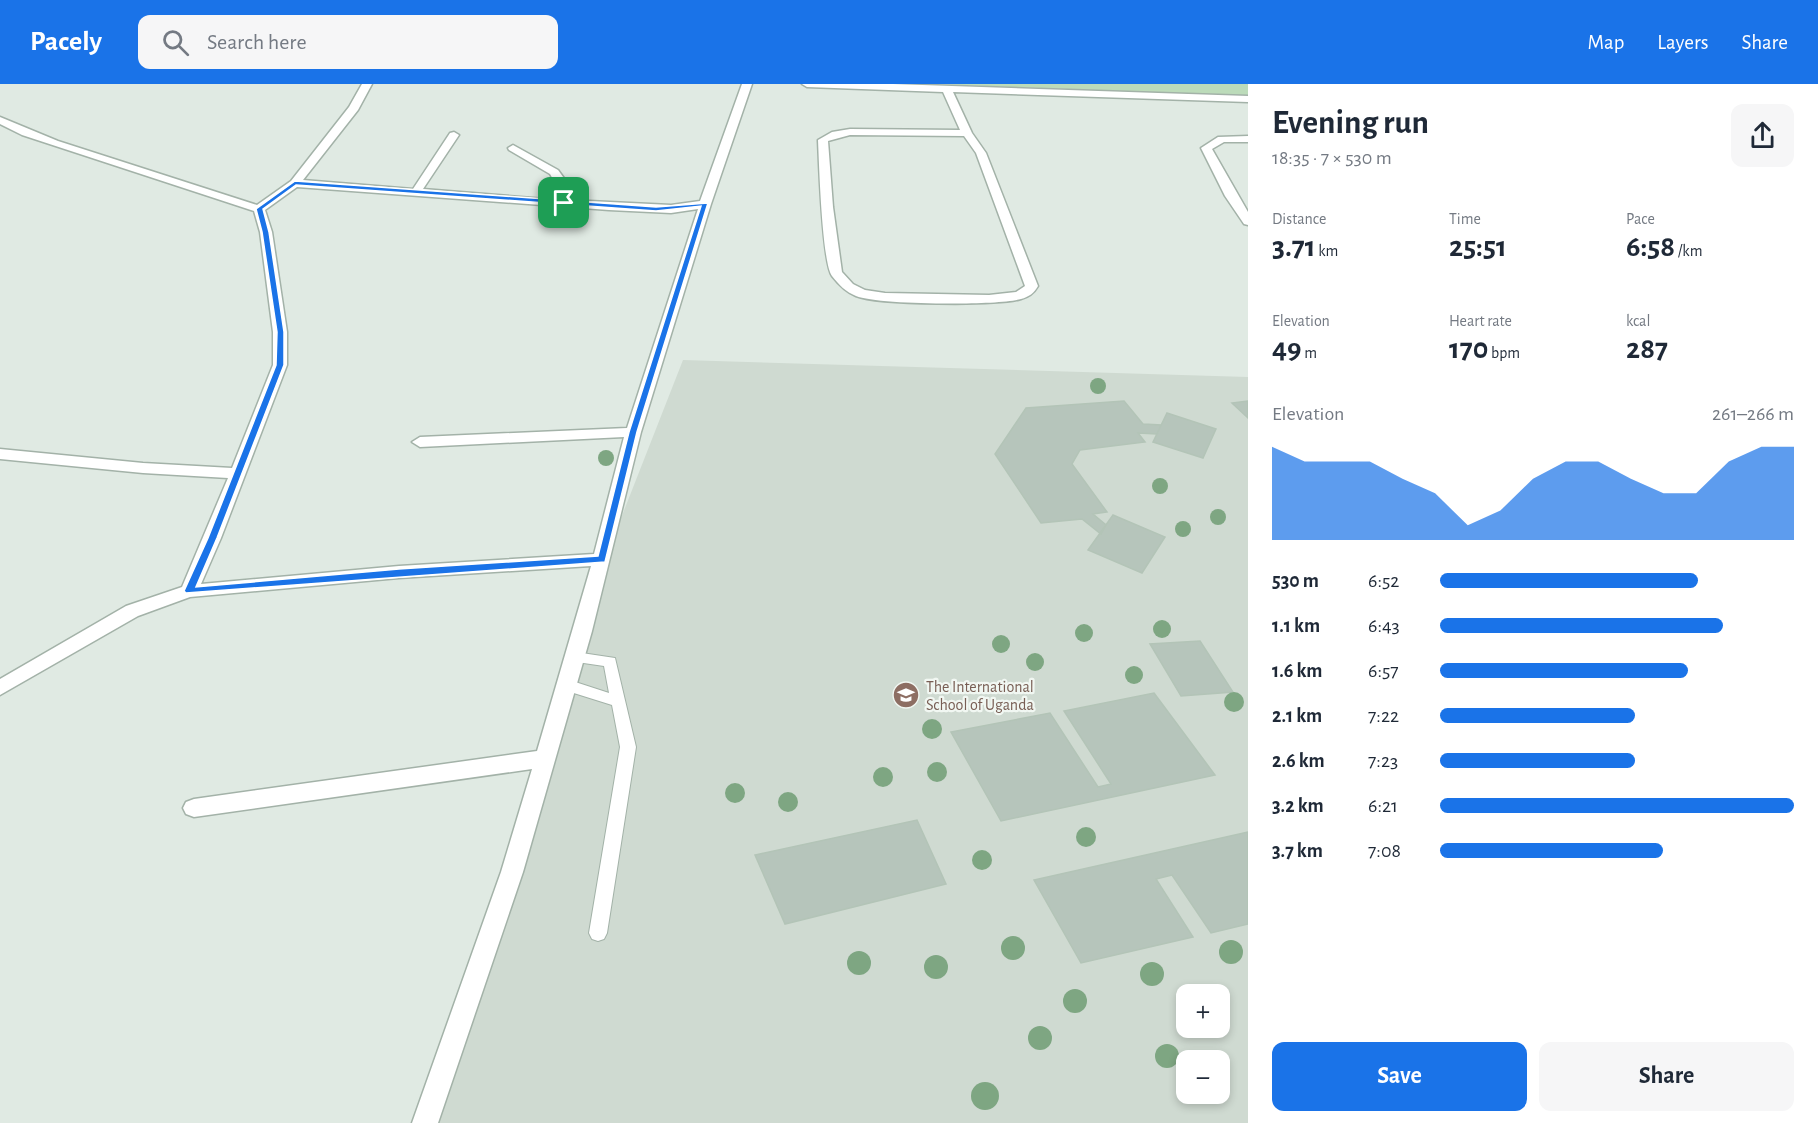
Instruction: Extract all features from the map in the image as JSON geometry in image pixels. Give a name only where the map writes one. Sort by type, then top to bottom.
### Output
[{"type":"street","points":[[259,209],[295,183],[354,108],[367,84]]},
{"type":"street","points":[[425,1123],[512,872],[547,758],[602,559],[633,432],[705,204],[747,84]]},
{"type":"street","points":[[807,84],[1248,99]]},
{"type":"street","points":[[947,89],[968,133],[981,153],[1032,286],[1028,291],[1008,298],[953,299],[885,297],[862,294],[848,286],[836,273],[827,207],[824,140],[836,134],[850,132],[968,133]]},
{"type":"street","points":[[0,120],[54,143],[259,209]]},
{"type":"street","points":[[416,192],[454,135]]},
{"type":"street","points":[[1248,139],[1222,139],[1206,148],[1231,196],[1248,221]]},
{"type":"street","points":[[513,148],[554,172],[560,181],[564,203]]},
{"type":"street","points":[[295,183],[656,209],[705,204]]},
{"type":"street","points":[[189,591],[280,365],[280,332],[267,243],[259,209]]},
{"type":"street","points":[[420,442],[633,432]]},
{"type":"street","points":[[0,454],[143,468],[238,473]]},
{"type":"street","points":[[0,688],[132,611],[189,591],[399,572],[602,559]]},
{"type":"street","points":[[194,808],[547,758]]},
{"type":"lane","points":[[575,657],[610,662],[628,747],[598,933]]},
{"type":"lane","points":[[566,685],[618,701]]},
{"type":"shaded area","name":"The International School of Uganda","points":[[683,360],[1248,377],[1248,1123],[423,1123],[596,582]]},
{"type":"green space","points":[[937,84],[1248,84],[1248,96]]},
{"type":"building","points":[[1124,401],[1143,424],[1161,425],[1157,434],[1138,433],[1145,442],[1080,450],[1072,464],[1107,512],[1093,514],[1106,525],[1101,534],[1082,519],[1041,523],[995,454],[1026,408]]},
{"type":"building","points":[[1248,401],[1248,418],[1232,403]]},
{"type":"building","points":[[1167,413],[1216,429],[1203,458],[1153,442]]},
{"type":"building","points":[[1113,515],[1165,537],[1142,573],[1088,550]]},
{"type":"building","points":[[1200,641],[1233,692],[1181,696],[1150,644]]},
{"type":"building","points":[[1154,693],[1215,775],[1001,821],[951,732],[1050,713],[1098,787],[1111,784],[1064,711]]},
{"type":"building","points":[[917,820],[946,884],[785,924],[755,855]]},
{"type":"building","points":[[1248,832],[1248,924],[1211,933],[1172,875],[1156,879],[1193,937],[1081,963],[1034,880]]},
{"type":"place","name":"The International School of Uganda","points":[[906,695]]},
{"type":"route","points":[[295,183],[564,203],[656,209],[705,204],[633,432],[602,559],[399,572],[189,591],[213,538],[280,365],[280,332],[266,232],[259,209],[295,183]]}]
